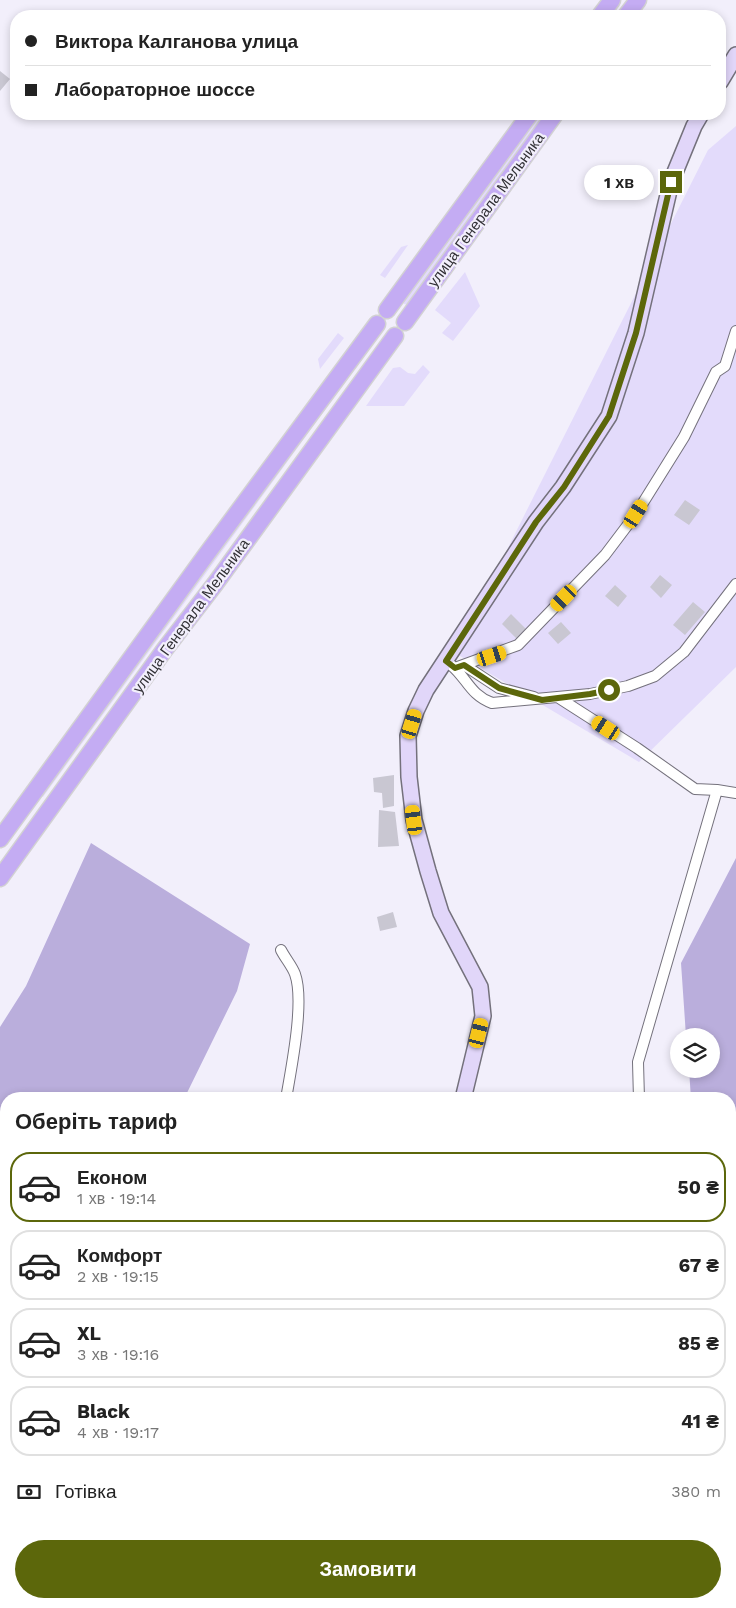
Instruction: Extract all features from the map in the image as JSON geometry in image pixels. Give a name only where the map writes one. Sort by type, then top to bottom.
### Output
[{"type":"main road","points":[[726,72],[736,55]]},
{"type":"main road","name":"улица Генерала Мельника","points":[[387,310],[526,120]]},
{"type":"main road","name":"улица Генерала Мельника","points":[[405,322],[551,120]]},
{"type":"main road","points":[[465,1092],[483,1016],[480,986],[441,913],[414,820],[409,777],[408,736],[416,711],[426,690],[455,665],[536,522],[564,487],[609,416],[636,333],[671,182],[698,120]]},
{"type":"main road","points":[[398,294],[400,302],[404,306],[416,306]]},
{"type":"main road","name":"улица Генерала Мельника","points":[[0,839],[206,554],[377,324]]},
{"type":"main road","name":"улица Генерала Мельника","points":[[0,878],[395,336]]},
{"type":"main road","points":[[365,340],[373,338],[379,340],[382,346],[382,354]]},
{"type":"main road","points":[[28,799],[47,813]]},
{"type":"street","points":[[455,665],[518,645],[605,555],[636,514],[684,437],[716,372],[725,366],[736,331]]},
{"type":"street","points":[[455,665],[473,691],[482,699],[492,703],[559,698],[628,686],[656,676],[684,652],[736,584]]},
{"type":"street","points":[[455,665],[499,688],[542,700]]},
{"type":"street","points":[[559,698],[637,748],[696,789],[736,793]]},
{"type":"street","points":[[639,1092],[638,1062],[717,790]]},
{"type":"street","points":[[281,950],[295,975],[298,1001],[294,1051],[287,1092]]},
{"type":"shaded area","points":[[536,120],[544,120],[409,305],[403,302]]},
{"type":"shaded area","points":[[736,126],[736,667],[639,762],[455,653],[708,150]]},
{"type":"shaded area","points":[[408,245],[385,278],[380,275],[401,247]]},
{"type":"shaded area","points":[[465,272],[480,306],[453,341],[442,333],[451,323],[435,310]]},
{"type":"shaded area","points":[[338,333],[344,338],[320,369],[318,359]]},
{"type":"shaded area","points":[[362,347],[368,351],[43,797],[37,793]]},
{"type":"shaded area","points":[[423,365],[430,372],[404,406],[366,406],[393,368],[400,367],[408,373],[415,374]]},
{"type":"shaded area","points":[[91,843],[250,944],[237,991],[187,1092],[0,1092],[0,1027],[26,986]]},
{"type":"shaded area","points":[[736,858],[736,1092],[691,1092],[690,1078],[720,1078],[720,1028],[685,1028],[681,963]]},
{"type":"building","points":[[0,71],[10,79],[0,91]]},
{"type":"building","points":[[685,500],[700,510],[689,525],[674,515]]},
{"type":"building","points":[[660,575],[672,585],[661,598],[650,587]]},
{"type":"building","points":[[615,585],[627,596],[618,607],[605,596]]},
{"type":"building","points":[[693,602],[705,612],[685,635],[673,625]]},
{"type":"building","points":[[511,614],[527,630],[517,639],[502,624]]},
{"type":"building","points":[[561,622],[571,633],[558,644],[548,633]]},
{"type":"building","points":[[394,775],[394,806],[383,808],[382,793],[374,792],[373,778]]},
{"type":"building","points":[[379,810],[395,812],[399,846],[378,847]]},
{"type":"building","points":[[393,912],[397,927],[380,931],[377,917]]},
{"type":"route","points":[[609,690],[542,700],[499,688],[464,665],[455,668],[446,661],[536,522],[564,487],[609,416],[636,333],[646,283],[671,182]]}]
